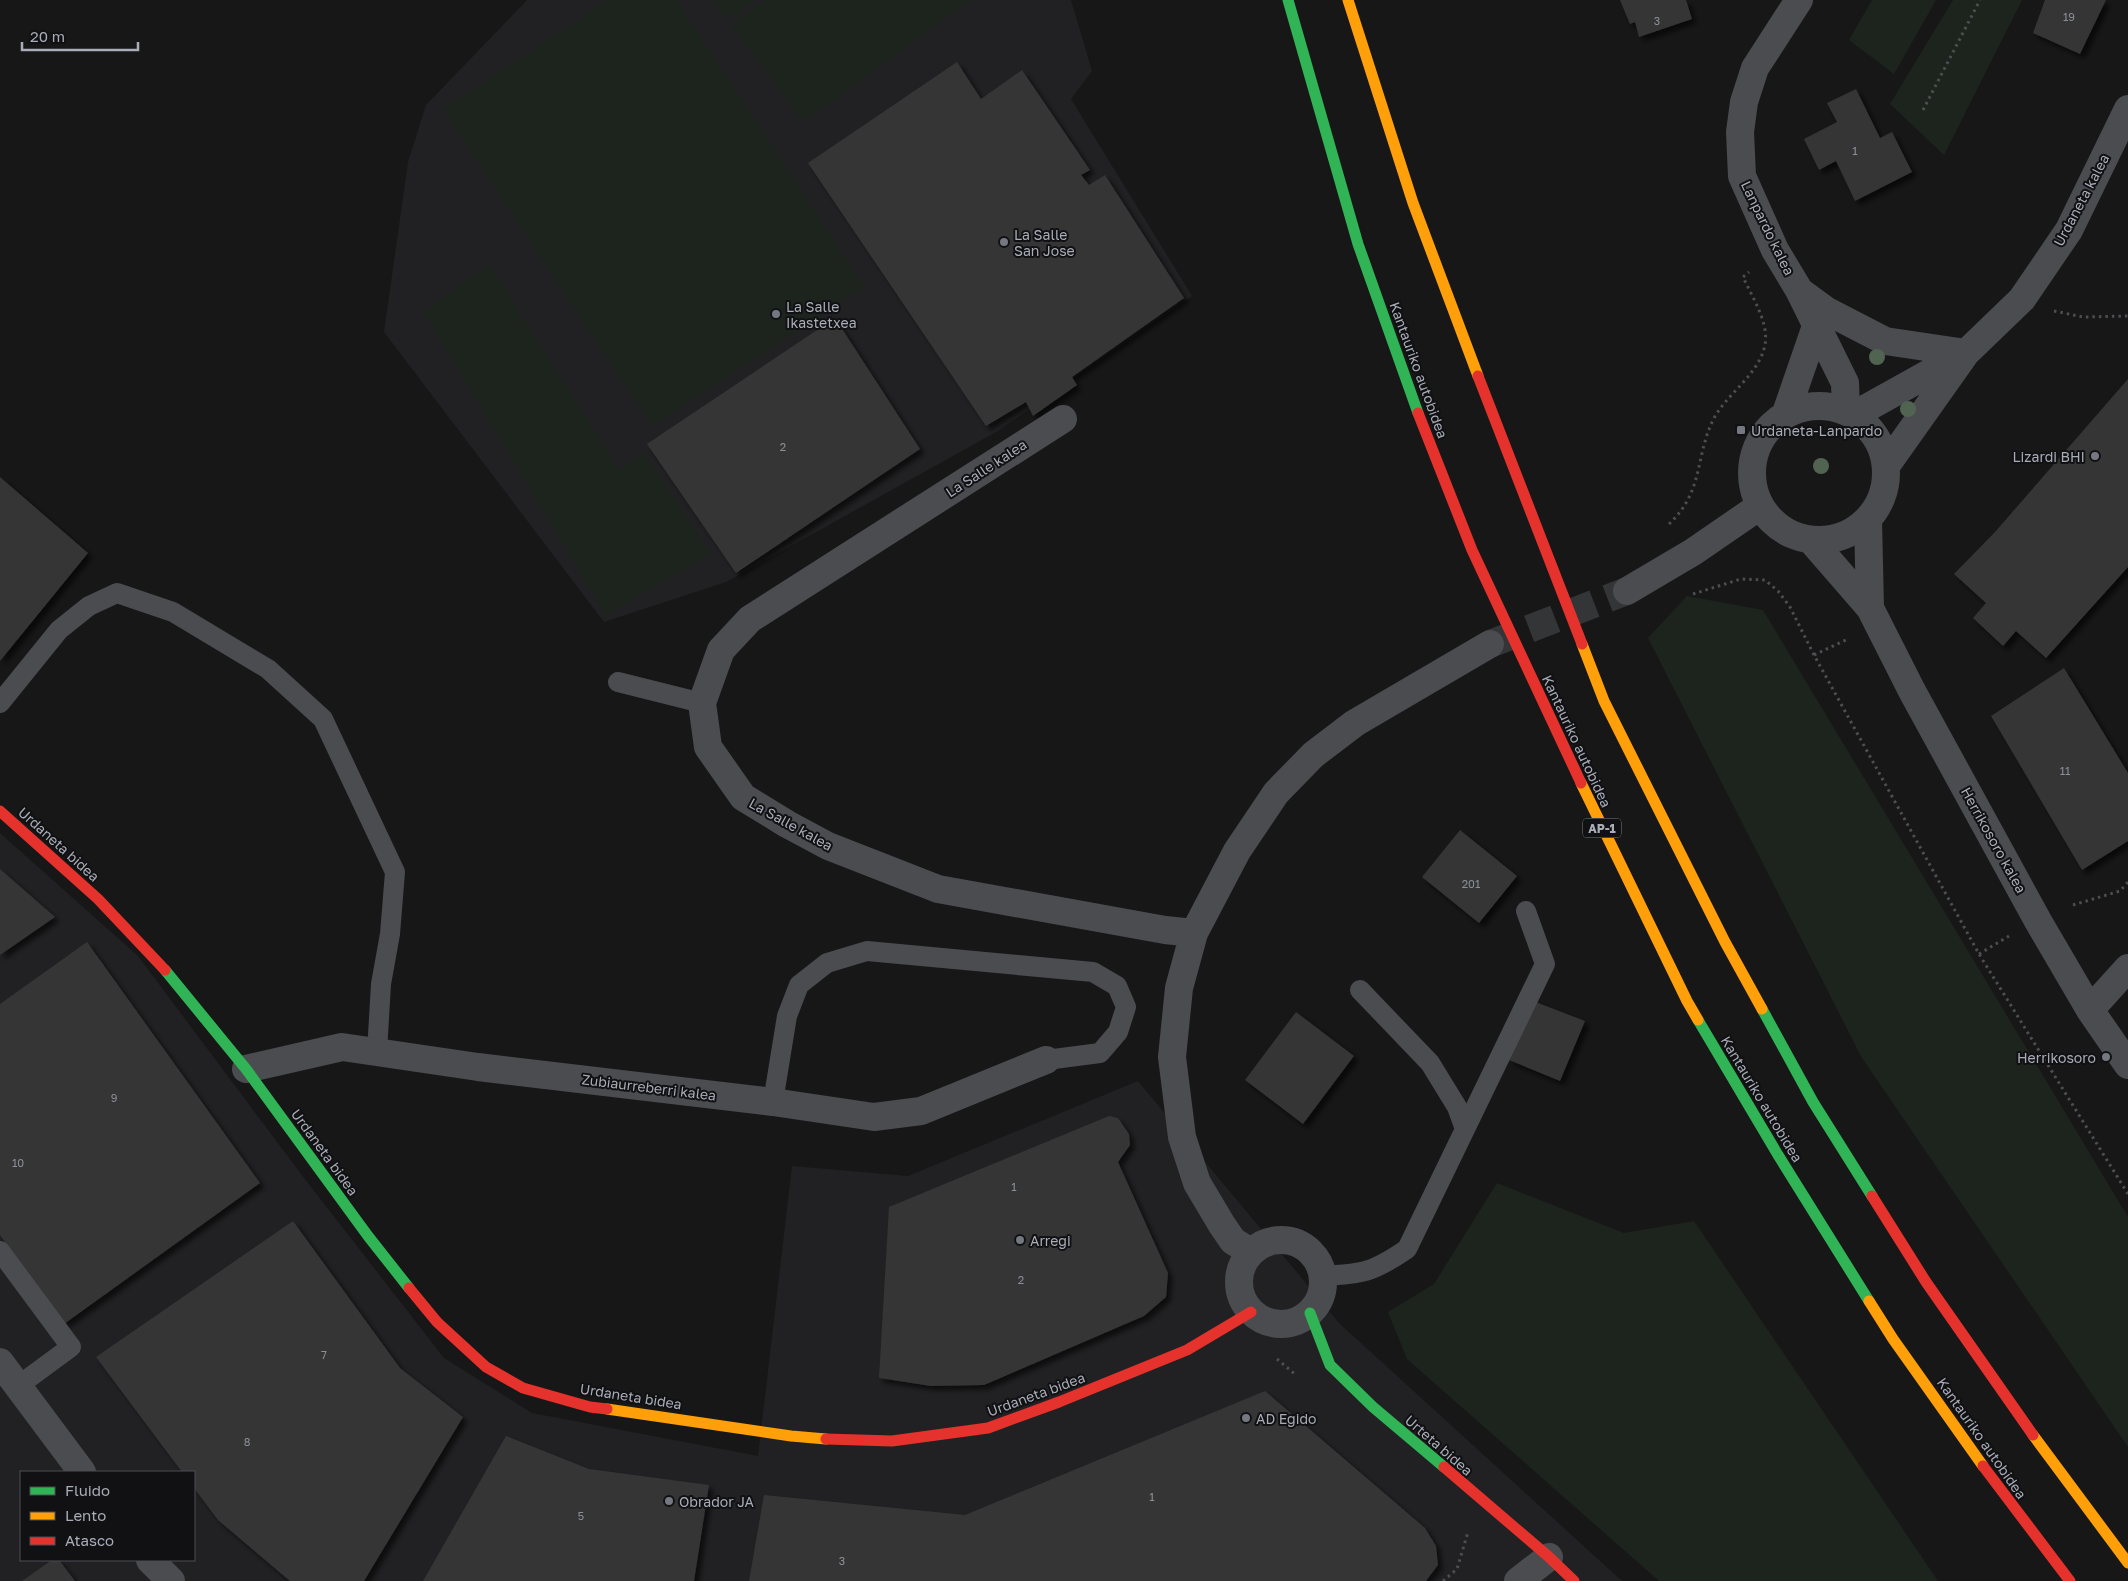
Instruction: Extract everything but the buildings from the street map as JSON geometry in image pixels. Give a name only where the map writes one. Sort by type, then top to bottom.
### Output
[{"type":"main road","name":"Kantauriko autobidea","points":[[1288,0],[1358,244],[1413,401],[1461,524],[1570,761],[1687,1000],[1778,1155],[1894,1338],[2004,1498],[2070,1581]]},
{"type":"main road","points":[[1348,0],[1413,203],[1519,484],[1604,701],[1725,942],[1813,1102],[1926,1282],[2026,1426],[2128,1563]]},
{"type":"main road","name":"Urdaneta bidea","points":[[0,811],[111,913],[164,968],[246,1069],[368,1236],[437,1322],[486,1367],[523,1388],[590,1407],[791,1436],[830,1440],[892,1441],[988,1428],[1059,1402],[1187,1350],[1251,1312]]},
{"type":"main road","name":"Urteta bidea","points":[[1310,1313],[1330,1365],[1373,1407],[1549,1557],[1574,1581]]},
{"type":"street","name":"Lanpardo kalea","points":[[1799,0],[1755,68],[1744,102],[1740,132],[1742,176],[1775,250],[1799,290],[1845,383],[1850,412]]},
{"type":"street","name":"Urdaneta kalea","points":[[1886,466],[1966,353],[2022,300],[2069,230],[2128,109]]},
{"type":"street","name":"Lanpardo kalea","points":[[1799,290],[1827,311],[1885,341],[1966,353]]},
{"type":"street","points":[[1786,413],[1816,326]]},
{"type":"street","name":"Urdaneta kalea","points":[[1850,412],[1966,353]]},
{"type":"street","points":[[1826,405],[1850,412],[1870,428],[1881,446],[1886,466],[1886,485],[1879,504],[1868,520],[1852,532],[1839,537],[1811,540],[1792,535],[1773,522],[1760,506],[1752,486],[1751,464],[1757,443],[1769,426],[1786,413],[1805,406],[1826,405]]},
{"type":"street","name":"La Salle kalea","points":[[1063,419],[750,619],[721,650],[702,703],[708,747],[743,797],[828,846],[938,889],[1165,930],[1194,933]]},
{"type":"street","points":[[1627,591],[1693,552],[1760,506]]},
{"type":"street","name":"Herrikosoro kalea","points":[[1868,520],[1870,608]]},
{"type":"street","name":"Herrikosoro kalea","points":[[1811,540],[1870,608],[1912,691],[2038,921],[2090,1010],[2128,1066]]},
{"type":"street","points":[[1251,1252],[1233,1241],[1222,1224],[1197,1182],[1182,1137],[1172,1057],[1179,988],[1194,933],[1237,851],[1270,801],[1313,755],[1355,723],[1490,644]]},
{"type":"street","points":[[2090,1010],[2128,968]]},
{"type":"street","name":"Zubiaurreberri kalea","points":[[246,1069],[342,1047],[488,1068],[773,1102],[874,1117],[921,1111],[1046,1060]]},
{"type":"street","points":[[1278,1240],[1290,1241],[1306,1249],[1318,1262],[1322,1276],[1323,1286],[1319,1300],[1310,1313],[1290,1323],[1275,1324],[1264,1321],[1251,1312],[1242,1299],[1238,1280],[1242,1265],[1251,1252],[1258,1246],[1278,1240]]},
{"type":"street","points":[[0,1362],[81,1471]]},
{"type":"street","points":[[1518,1581],[1549,1557]]},
{"type":"street","points":[[151,1561],[171,1581]]},
{"type":"lane","points":[[0,703],[59,630],[89,606],[117,593],[173,612],[268,669],[296,693],[323,719],[395,872],[390,934],[381,984],[377,1052]]},
{"type":"lane","points":[[618,682],[702,703]]},
{"type":"lane","points":[[1322,1276],[1356,1275],[1373,1270],[1407,1249],[1545,964],[1526,911]]},
{"type":"lane","points":[[773,1102],[786,1016],[799,985],[827,963],[867,951],[1093,972],[1116,986],[1126,1007],[1118,1032],[1100,1053],[1046,1060]]},
{"type":"lane","points":[[1360,990],[1430,1063],[1457,1107],[1465,1129]]},
{"type":"lane","points":[[0,1251],[71,1347],[18,1386]]},
{"type":"path","points":[[1923,110],[1980,0]]},
{"type":"path","points":[[1664,527],[1687,504],[1698,475],[1713,421],[1725,402],[1757,364],[1765,344],[1762,319],[1743,277],[1755,267]]},
{"type":"path","points":[[2046,309],[2083,317],[2128,316]]},
{"type":"path","points":[[1687,596],[1741,579],[1765,580],[1778,591],[1790,607],[1814,655],[1979,954],[2128,1194]]},
{"type":"path","points":[[1814,655],[1849,638]]},
{"type":"path","points":[[2073,906],[2120,891],[2128,882]]},
{"type":"path","points":[[1979,954],[2016,931]]},
{"type":"shaded area","name":"La Salle Ikastetxea","points":[[527,0],[1071,0],[1092,71],[1071,99],[1192,296],[998,431],[726,582],[604,622],[384,332],[408,162],[426,105]]},
{"type":"shaded area","points":[[609,0],[676,0],[865,287],[652,426],[443,109]]},
{"type":"shaded area","points":[[712,0],[755,0],[727,20]]},
{"type":"shaded area","points":[[764,0],[971,0],[803,122],[731,24]]},
{"type":"shaded area","points":[[1872,0],[1936,0],[1894,74],[1849,40]]},
{"type":"shaded area","points":[[1953,0],[2022,0],[1944,155],[1890,104]]},
{"type":"shaded area","points":[[490,265],[619,470],[644,453],[711,554],[606,615],[423,311]]},
{"type":"shaded area","points":[[1687,596],[1763,610],[2128,1217],[2128,1447],[1862,1058],[1648,638]]},
{"type":"shaded area","points":[[0,833],[138,956],[301,1174],[444,1358],[532,1413],[758,1456],[792,1166],[908,1176],[1138,1081],[1339,1323],[1622,1581],[0,1581]]},
{"type":"shaded area","points":[[1497,1183],[1624,1233],[1694,1221],[1938,1581],[1659,1581],[1407,1359],[1388,1312],[1434,1284]]},
{"type":"tunnel","points":[[1490,644],[1627,591]]},
{"type":"traffic: fast","points":[[1288,0],[1358,244],[1418,413]]},
{"type":"traffic: fast","points":[[165,970],[246,1069],[368,1236],[409,1288]]},
{"type":"traffic: fast","points":[[1762,1009],[1813,1102],[1872,1196]]},
{"type":"traffic: fast","points":[[1698,1020],[1778,1155],[1869,1301]]},
{"type":"traffic: fast","points":[[1310,1313],[1330,1365],[1373,1407],[1444,1467]]},
{"type":"traffic: slow","points":[[1348,0],[1413,203],[1478,376]]},
{"type":"traffic: slow","points":[[1582,644],[1604,701],[1725,942],[1762,1009]]},
{"type":"traffic: slow","points":[[1581,783],[1698,1020]]},
{"type":"traffic: slow","points":[[1869,1301],[1893,1339],[1983,1466]]},
{"type":"traffic: slow","points":[[607,1409],[791,1436],[826,1439]]},
{"type":"traffic: slow","points":[[2033,1435],[2128,1563]]},
{"type":"traffic: jam","points":[[1478,376],[1582,644]]},
{"type":"traffic: jam","points":[[1418,413],[1472,550],[1581,783]]},
{"type":"traffic: jam","points":[[0,811],[98,899],[165,970]]},
{"type":"traffic: jam","points":[[1872,1196],[1926,1282],[2033,1435]]},
{"type":"traffic: jam","points":[[409,1288],[437,1322],[486,1367],[523,1388],[590,1407],[607,1409]]},
{"type":"traffic: jam","points":[[826,1439],[892,1441],[988,1428],[1059,1402],[1187,1350],[1251,1312]]},
{"type":"traffic: jam","points":[[1983,1466],[2070,1581]]},
{"type":"traffic: jam","points":[[1444,1467],[1549,1557],[1574,1581]]},
{"type":"place","name":"La Salle San Jose","points":[[1004,242]]},
{"type":"place","name":"La Salle Ikastetxea","points":[[776,314]]},
{"type":"place","name":"Urdaneta-Lanpardo","points":[[1741,430]]},
{"type":"place","name":"Lizardi BHI","points":[[2095,456]]},
{"type":"place","name":"Herrikosoro","points":[[2106,1057]]},
{"type":"place","name":"Arregi","points":[[1020,1240]]},
{"type":"place","name":"AD Egido","points":[[1246,1418]]},
{"type":"place","name":"Obrador JA","points":[[669,1501]]}]
